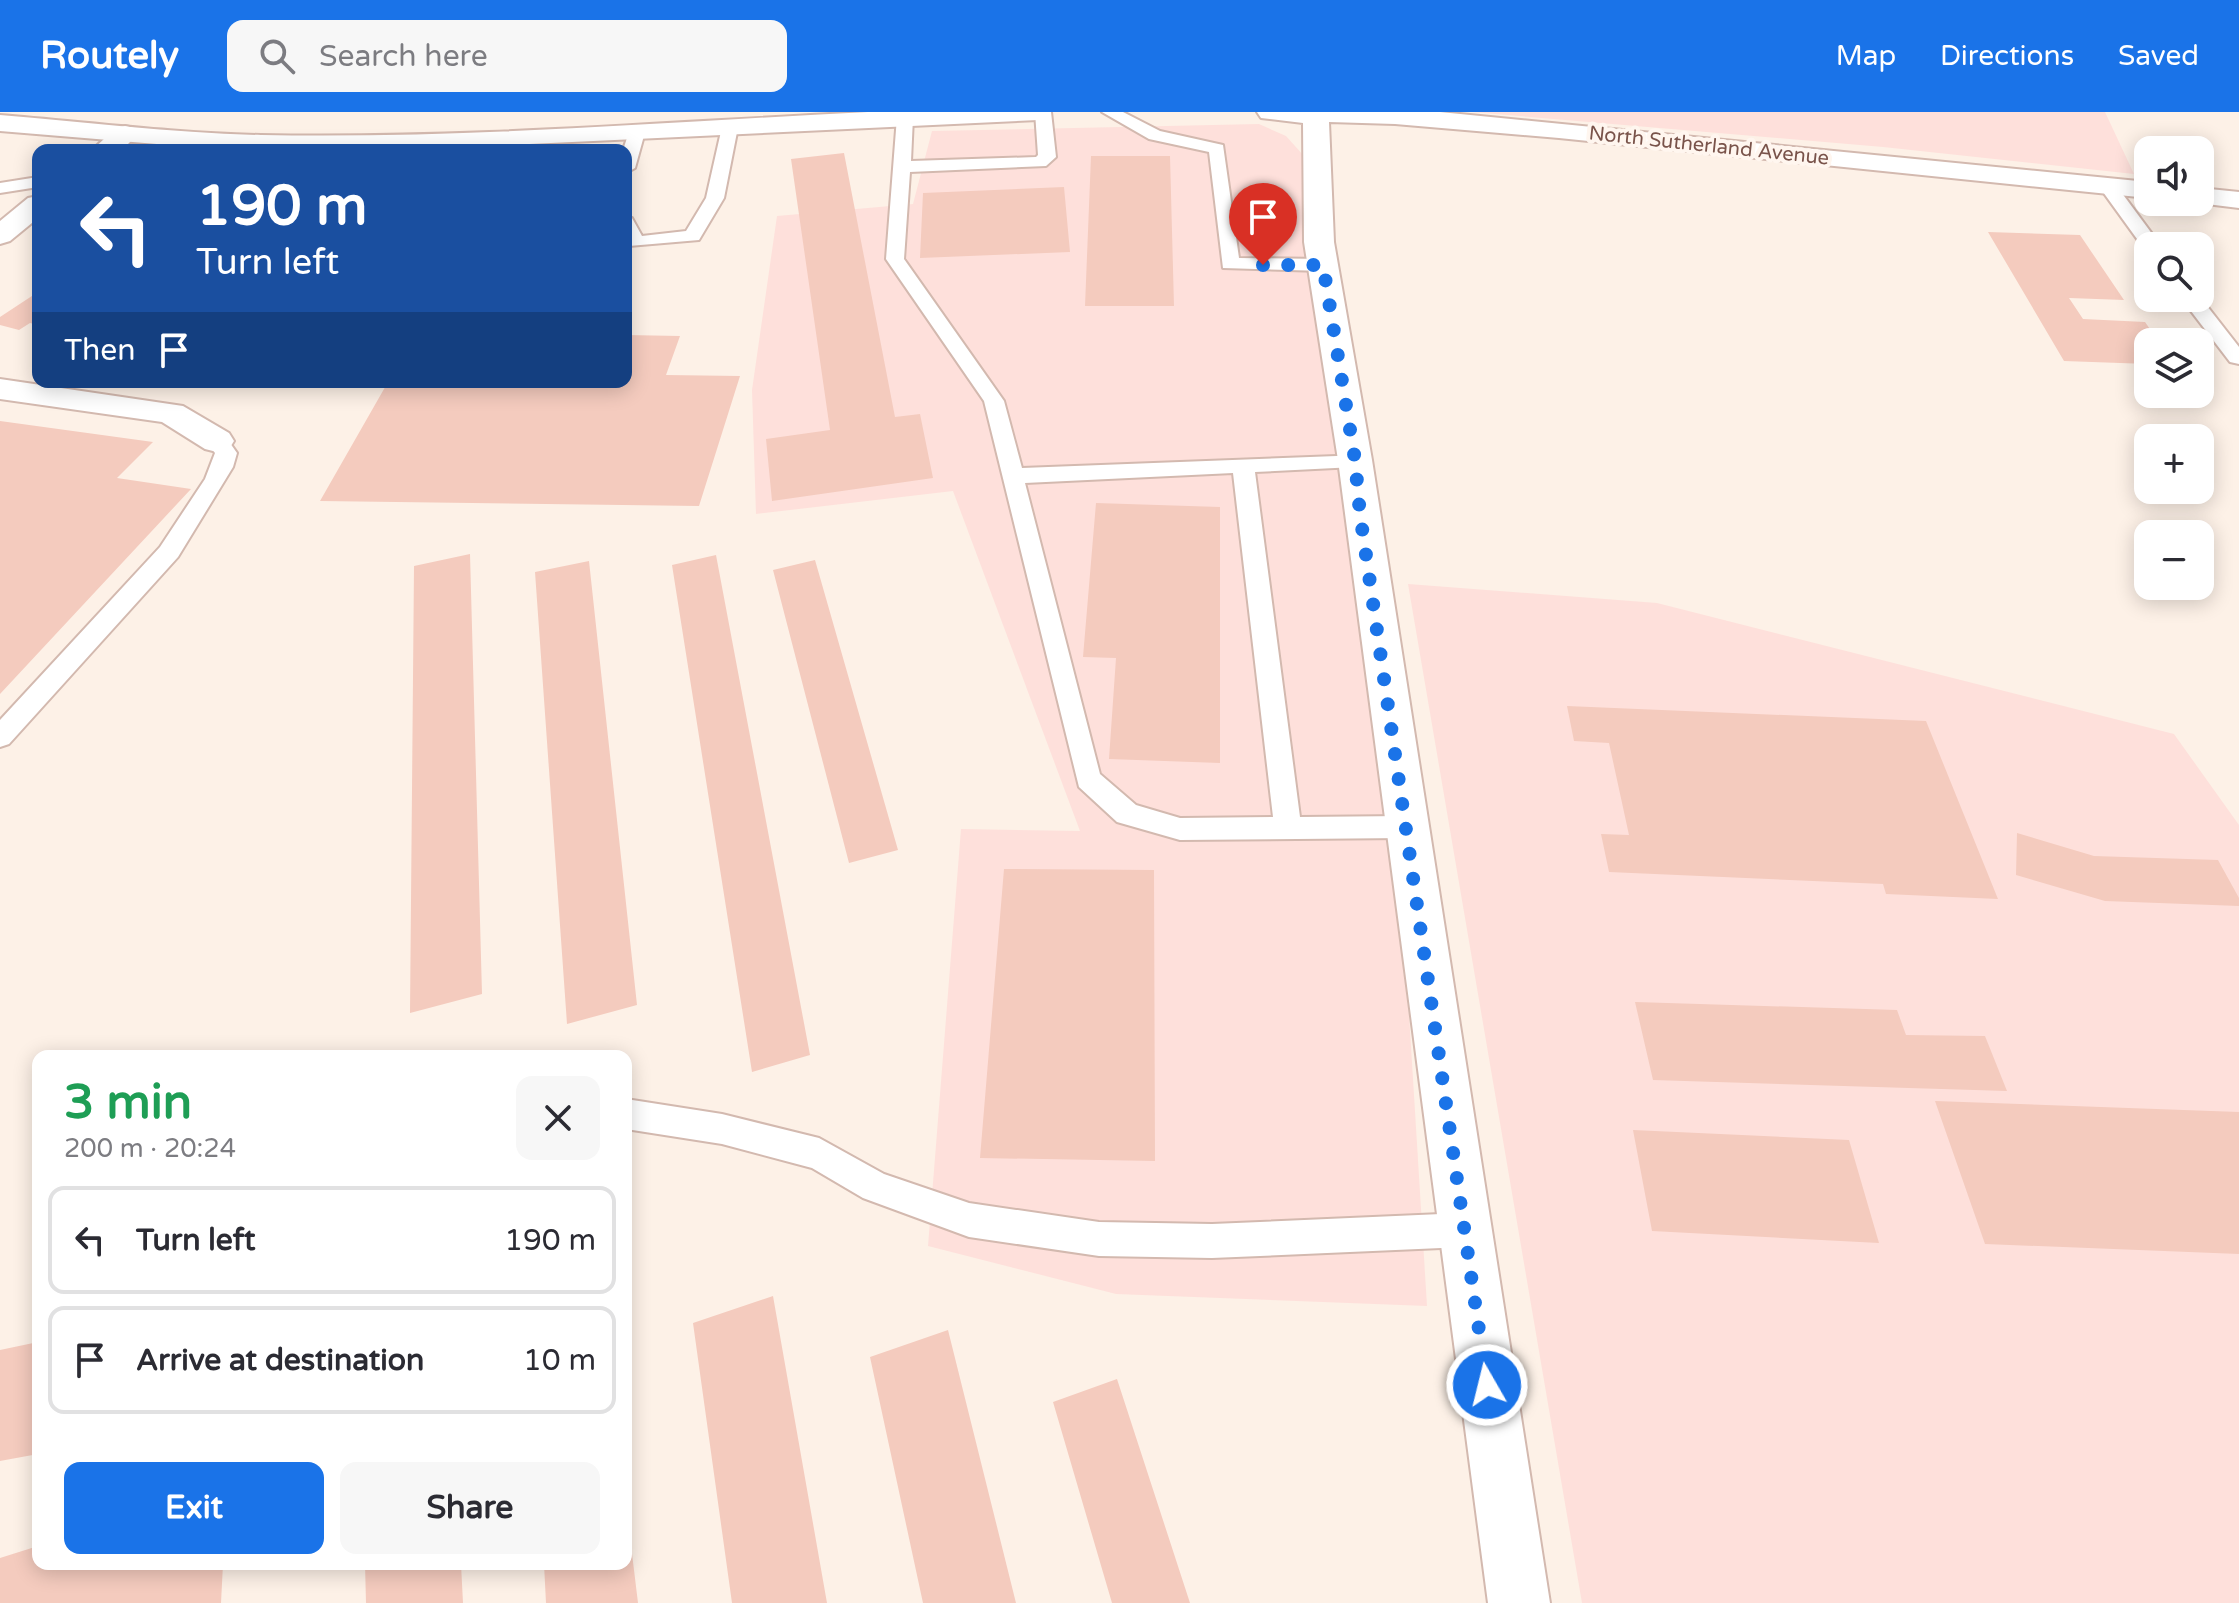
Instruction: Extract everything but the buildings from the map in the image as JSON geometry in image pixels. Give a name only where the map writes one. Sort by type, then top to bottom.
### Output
[{"type":"street","points":[[0,123],[115,142],[346,143],[1040,112]]},
{"type":"street","name":"North Sutherland Avenue","points":[[1270,112],[1395,116],[1544,128],[2134,188]]},
{"type":"street","points":[[1313,112],[1323,265],[1355,460],[1405,827],[1519,1603]]},
{"type":"street","points":[[2214,197],[2239,200]]},
{"type":"street","points":[[0,235],[32,209]]},
{"type":"street","points":[[0,389],[171,413],[217,441]]},
{"type":"lane","points":[[901,167],[1040,162],[1047,157],[1040,112]]},
{"type":"lane","points":[[1110,112],[1155,135],[1217,149],[1230,264],[1323,265]]},
{"type":"lane","points":[[905,117],[895,259],[994,401],[1088,779],[1127,814],[1180,829],[1405,827]]},
{"type":"lane","points":[[632,234],[636,242],[692,236],[715,198],[730,127]]},
{"type":"lane","points":[[632,148],[637,132]]},
{"type":"lane","points":[[0,188],[32,183]]},
{"type":"lane","points":[[2107,185],[2142,232]]},
{"type":"lane","points":[[2202,312],[2237,358]]},
{"type":"lane","points":[[0,737],[170,551],[176,533],[222,471],[226,453],[217,441]]},
{"type":"lane","points":[[1012,476],[1355,460]]},
{"type":"lane","points":[[1243,465],[1288,827]]},
{"type":"lane","points":[[632,1115],[722,1129],[819,1154],[875,1187],[969,1220],[1099,1239],[1212,1241],[1464,1230]]},
{"type":"shaded area","points":[[1472,112],[2105,112],[2134,174],[1883,147]]},
{"type":"shaded area","points":[[1259,124],[1286,136],[1304,156],[1319,348],[1337,451],[1409,1014],[1427,1306],[1116,1294],[928,1246],[961,829],[1080,831],[953,491],[756,514],[752,390],[777,216],[913,204],[932,131]]},
{"type":"shaded area","points":[[1408,584],[1657,603],[2174,734],[2239,825],[2239,1603],[1582,1603]]},
{"type":"route","points":[[1263,265],[1323,265],[1355,460],[1360,514],[1487,1385]]}]
